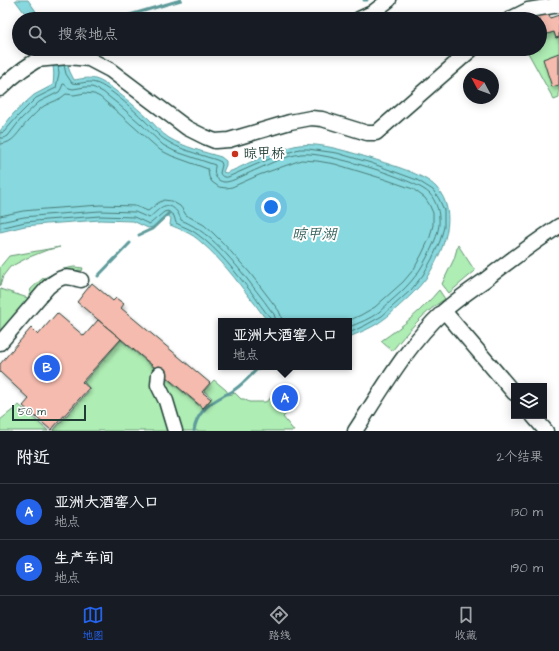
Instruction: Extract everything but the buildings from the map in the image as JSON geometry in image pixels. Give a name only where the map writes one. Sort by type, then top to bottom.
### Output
[{"type":"street","points":[[373,12],[389,0]]},
{"type":"street","points":[[524,12],[559,5]]},
{"type":"street","points":[[0,89],[36,60],[45,56]]},
{"type":"street","points":[[36,60],[68,57],[89,59],[110,70],[187,128],[215,141],[229,140],[290,122],[311,118],[322,119],[367,133],[376,133],[464,56]]},
{"type":"street","points":[[355,431],[407,353],[432,323],[464,295],[559,226]]},
{"type":"street","points":[[0,343],[53,283],[70,276],[81,280]]},
{"type":"street","points":[[444,311],[511,389]]},
{"type":"street","points":[[159,374],[158,385],[166,401],[175,431]]},
{"type":"street","points":[[536,419],[546,431]]},
{"type":"green space","points":[[554,32],[556,38],[559,37],[559,98],[554,100],[530,56],[547,56],[547,34]]},
{"type":"green space","points":[[458,245],[475,271],[449,293],[442,284],[454,259]]},
{"type":"green space","points":[[60,247],[47,250],[27,258],[10,267],[3,276],[0,286],[0,267],[9,256]]},
{"type":"green space","points":[[74,267],[83,268],[82,271],[80,270],[63,273],[0,337],[0,289],[28,298],[31,289],[42,279],[63,269]]},
{"type":"green space","points":[[439,290],[445,299],[423,316],[392,351],[381,341],[412,317]]},
{"type":"green space","points":[[121,340],[203,409],[212,398],[204,391],[214,380],[226,390],[229,395],[235,393],[241,399],[249,402],[265,402],[269,400],[277,389],[280,403],[291,402],[297,406],[283,417],[294,431],[53,431],[90,389],[84,382]]},
{"type":"green space","points":[[19,405],[48,431],[0,431],[0,420]]},
{"type":"water","points":[[15,0],[28,0],[36,12],[24,12]]},
{"type":"water","name":"晾甲湖","points":[[49,56],[63,56],[74,80],[84,78],[95,79],[115,90],[169,138],[188,147],[221,157],[226,161],[223,172],[226,173],[260,158],[299,145],[308,144],[356,154],[398,167],[424,178],[436,187],[443,197],[447,209],[448,220],[446,232],[439,256],[427,277],[406,300],[380,322],[352,336],[352,318],[266,318],[216,256],[194,236],[170,225],[171,218],[167,215],[153,227],[148,228],[133,221],[100,220],[25,226],[0,232],[0,131],[14,113],[34,95],[53,85],[54,74]]},
{"type":"waterway","points":[[140,12],[181,0]]},
{"type":"waterway","points":[[139,235],[152,229],[169,213]]},
{"type":"waterway","points":[[98,276],[130,243]]},
{"type":"waterway","points":[[194,431],[197,419],[212,402],[237,388],[256,370]]},
{"type":"place","name":"晾甲桥","points":[[235,154]]},
{"type":"place","name":"生产车间","points":[[47,368]]},
{"type":"place","name":"亚洲大酒窖入口","points":[[285,398]]}]
